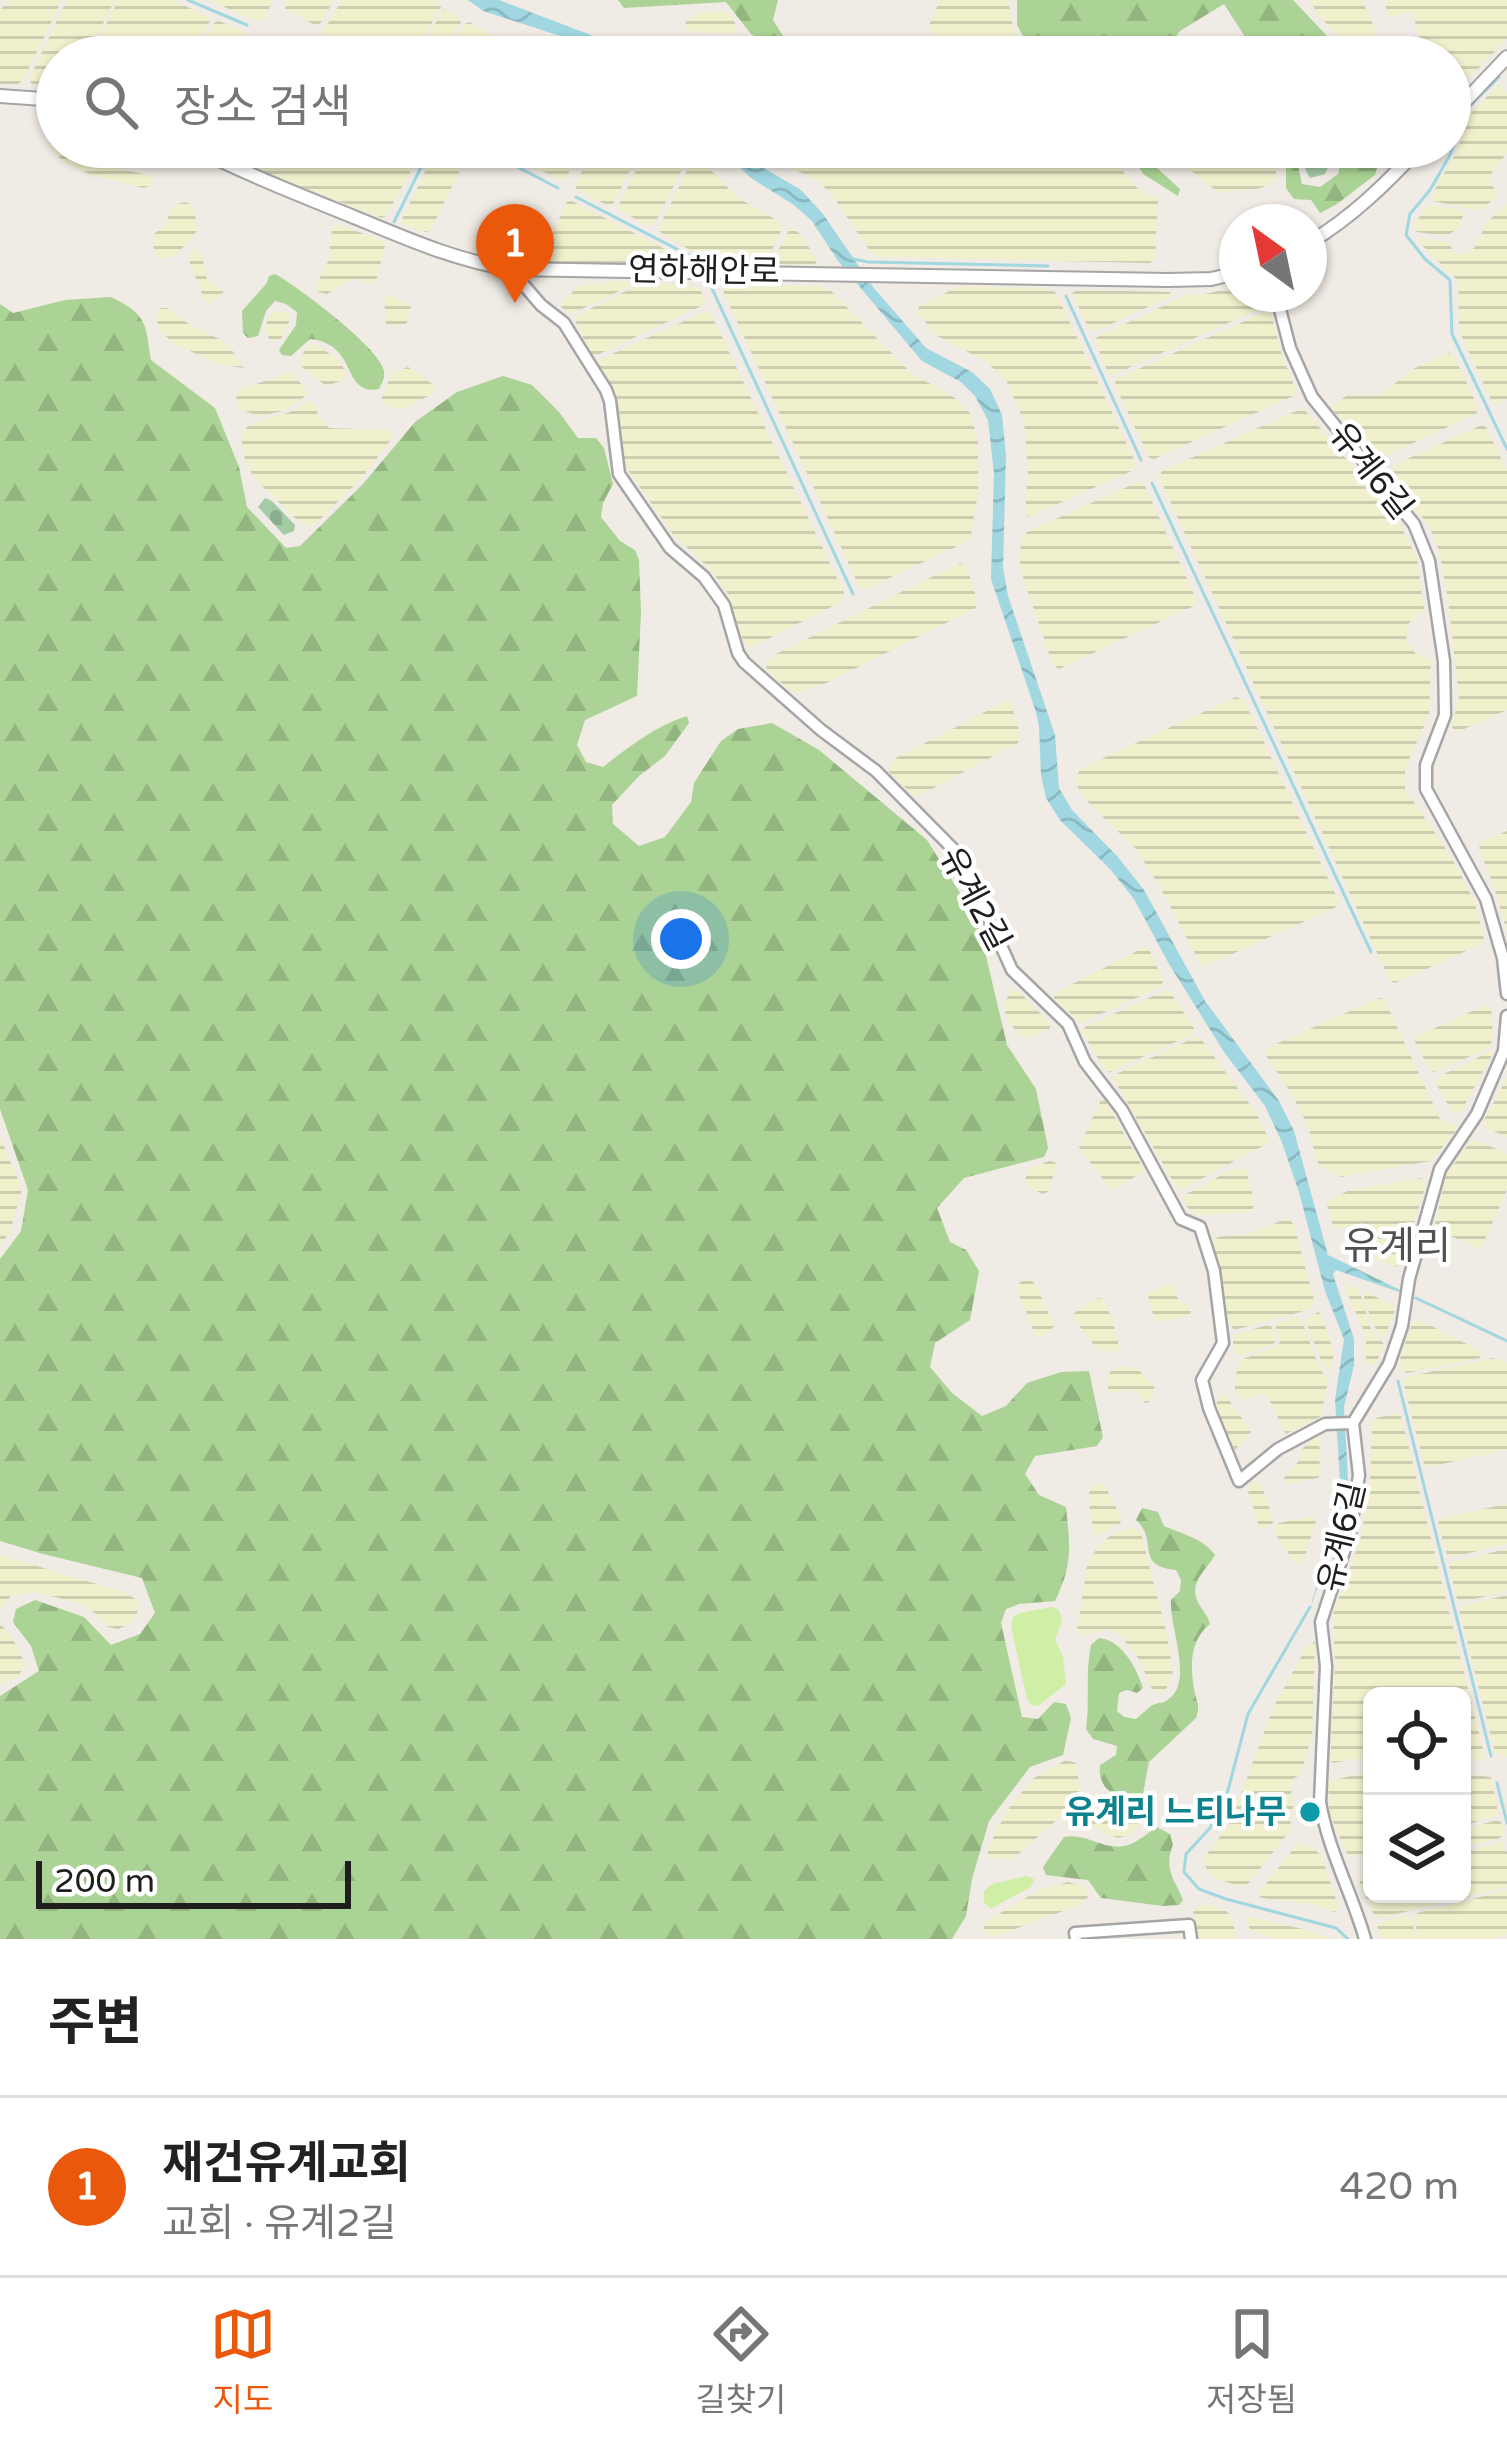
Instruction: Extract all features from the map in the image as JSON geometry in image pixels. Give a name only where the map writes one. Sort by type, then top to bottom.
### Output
[{"type":"street","points":[[1471,95],[1507,57]]},
{"type":"street","points":[[0,96],[36,99]]},
{"type":"street","name":"연하해안로","points":[[237,168],[429,248],[510,269],[1219,277]]},
{"type":"street","points":[[1327,232],[1399,168]]},
{"type":"street","name":"유계2길","points":[[510,269],[564,323],[606,390],[620,474],[670,548],[704,577],[724,605],[744,662],[820,730],[876,771],[961,857],[1012,970],[1068,1024],[1085,1062],[1122,1110],[1181,1219],[1200,1227],[1214,1271],[1223,1343],[1202,1380],[1239,1481],[1278,1449],[1325,1424],[1353,1423]]},
{"type":"street","name":"유계6길","points":[[1281,312],[1290,348],[1312,397],[1414,524],[1429,561],[1444,661],[1445,715],[1426,765],[1426,789],[1486,899],[1503,958],[1507,994]]},
{"type":"street","points":[[1353,1423],[1388,1364],[1402,1326],[1409,1279],[1440,1169],[1477,1114],[1504,1052],[1507,1016]]},
{"type":"street","name":"유계6길","points":[[1353,1423],[1359,1475],[1350,1533],[1322,1622],[1326,1666],[1320,1802],[1365,1939]]},
{"type":"street","points":[[1076,1939],[1075,1933],[1189,1925],[1191,1939]]},
{"type":"green space","points":[[9,0],[62,0],[44,36],[36,36],[36,53],[18,84],[0,84],[0,10]]},
{"type":"green space","points":[[67,0],[115,0],[97,36],[50,36]]},
{"type":"green space","points":[[118,0],[173,0],[210,21],[202,36],[100,36]]},
{"type":"green space","points":[[208,0],[273,0],[264,20],[257,21]]},
{"type":"green space","points":[[287,0],[334,0],[315,25],[285,9]]},
{"type":"green space","points":[[342,0],[435,0],[441,7],[424,36],[320,36]]},
{"type":"green space","points":[[618,0],[778,0],[773,20],[783,36],[751,34],[726,2],[624,8]]},
{"type":"green space","points":[[940,0],[1008,0],[1016,36],[934,36],[929,25]]},
{"type":"green space","points":[[1017,0],[1293,0],[1327,36],[1245,36],[1224,4],[1176,36],[1023,36],[1017,25]]},
{"type":"green space","points":[[1310,0],[1362,0],[1378,36],[1338,36]]},
{"type":"green space","points":[[1384,0],[1507,0],[1507,39],[1471,76],[1471,36],[1419,36],[1413,15],[1388,15]]},
{"type":"green space","points":[[444,8],[458,16],[461,22],[454,36],[428,36]]},
{"type":"green space","points":[[698,14],[731,14],[736,32],[685,27],[686,20]]},
{"type":"green space","points":[[219,21],[247,36],[208,36]]},
{"type":"green space","points":[[470,22],[497,36],[458,36]]},
{"type":"green space","points":[[1499,84],[1507,93],[1507,153],[1488,178],[1496,197],[1480,211],[1433,201],[1447,168],[1471,168],[1472,112]]},
{"type":"green space","points":[[76,168],[120,168],[153,176],[144,188]]},
{"type":"green space","points":[[251,168],[412,168],[382,218]]},
{"type":"green space","points":[[427,168],[461,168],[430,231],[401,221]]},
{"type":"green space","points":[[536,168],[571,168],[566,179]]},
{"type":"green space","points":[[584,168],[631,168],[609,206],[575,185]]},
{"type":"green space","points":[[637,168],[683,168],[654,225],[618,206]]},
{"type":"green space","points":[[688,168],[709,168],[738,198],[783,227],[763,262],[710,262],[659,227]]},
{"type":"green space","points":[[791,168],[1120,168],[1137,188],[1158,199],[1155,258],[1150,263],[883,257],[872,254],[819,181]]},
{"type":"green space","points":[[1140,168],[1157,168],[1180,189],[1178,196]]},
{"type":"green space","points":[[1188,168],[1277,168],[1270,184],[1258,189],[1218,192]]},
{"type":"green space","points":[[1286,168],[1299,168],[1302,184],[1320,187],[1339,168],[1377,168],[1375,175],[1327,209],[1327,204],[1294,199],[1286,188]]},
{"type":"green space","points":[[1328,168],[1325,174],[1310,178],[1306,171]]},
{"type":"green space","points":[[186,202],[193,205],[198,230],[176,255],[163,259],[153,246],[154,234],[166,225],[170,210]]},
{"type":"green space","points":[[567,202],[688,261],[542,263]]},
{"type":"green space","points":[[1507,204],[1507,399],[1497,404],[1459,330],[1458,281],[1418,241],[1449,243],[1459,255],[1468,253],[1487,222]]},
{"type":"green space","points":[[1428,205],[1464,213],[1458,229],[1446,236],[1417,232],[1413,226]]},
{"type":"green space","points":[[336,224],[384,241],[385,246],[376,281],[345,282],[327,294],[315,287],[328,262]]},
{"type":"green space","points":[[793,229],[816,258],[813,265],[773,260]]},
{"type":"green space","points":[[193,249],[202,256],[207,280],[224,292],[209,304],[190,264]]},
{"type":"green space","points":[[275,274],[368,348],[384,371],[379,389],[359,385],[336,350],[325,343],[310,339],[291,356],[282,355],[279,350],[296,325],[297,312],[286,304],[275,301],[266,311],[258,336],[248,338],[243,333],[242,311]]},
{"type":"green space","points":[[626,280],[630,286],[571,314],[560,306],[578,286]]},
{"type":"green space","points":[[647,281],[699,288],[706,300],[595,356],[590,353],[577,315]]},
{"type":"green space","points":[[725,285],[830,290],[911,373],[955,398],[970,413],[978,441],[978,493],[968,541],[866,589],[859,586],[723,291]]},
{"type":"green space","points":[[960,286],[1056,293],[1136,464],[1134,470],[1028,517],[1025,514],[1024,421],[1006,380],[985,361],[937,336],[917,312],[920,305]]},
{"type":"green space","points":[[1219,291],[1219,312],[1252,312],[1113,375],[1108,373],[1097,337],[1189,294]]},
{"type":"green space","points":[[1170,292],[1171,296],[1094,332],[1072,293]]},
{"type":"green space","points":[[386,296],[411,307],[407,323],[386,324]]},
{"type":"green space","points":[[111,297],[143,321],[151,360],[215,408],[239,467],[247,507],[286,548],[300,546],[363,484],[415,422],[457,392],[503,376],[532,385],[578,438],[596,438],[604,448],[613,484],[601,517],[620,541],[635,550],[639,560],[637,696],[585,720],[577,745],[586,762],[603,767],[664,725],[687,716],[689,723],[665,756],[612,805],[613,824],[639,846],[665,837],[691,802],[694,783],[721,741],[738,729],[772,723],[819,750],[927,840],[978,922],[1007,1045],[1036,1089],[1048,1148],[1044,1157],[964,1178],[937,1208],[950,1242],[966,1250],[979,1271],[970,1320],[935,1343],[930,1367],[952,1393],[982,1416],[1006,1406],[1027,1383],[1061,1372],[1089,1371],[1103,1437],[1097,1446],[1035,1456],[1025,1474],[1039,1495],[1066,1507],[1067,1566],[1055,1601],[1006,1609],[1001,1623],[1022,1717],[1038,1719],[1054,1702],[1066,1704],[1071,1718],[1063,1755],[1030,1767],[989,1821],[966,1916],[952,1939],[0,1939],[0,1696],[39,1671],[31,1646],[13,1622],[16,1609],[35,1600],[84,1617],[111,1645],[140,1634],[155,1613],[142,1578],[0,1541],[0,1259],[21,1231],[28,1190],[0,1109],[0,304],[13,313],[65,300]]},
{"type":"green space","points":[[161,308],[227,343],[244,368],[219,364],[176,345],[160,331],[156,317]]},
{"type":"green space","points":[[277,310],[290,314],[290,320],[281,339],[275,341],[265,331],[268,318]]},
{"type":"green space","points":[[706,311],[844,593],[841,602],[750,648],[742,638],[727,592],[673,534],[625,466],[618,400],[597,366],[599,360]]},
{"type":"green space","points":[[1269,312],[1296,390],[1293,396],[1154,459],[1149,458],[1116,379]]},
{"type":"green space","points":[[310,344],[341,362],[346,376],[326,386],[299,364]]},
{"type":"green space","points":[[1449,353],[1477,413],[1384,457],[1376,455],[1332,410],[1333,404],[1348,395],[1378,396],[1415,368]]},
{"type":"green space","points":[[408,367],[435,386],[432,394],[401,410],[385,405],[381,400],[392,373]]},
{"type":"green space","points":[[290,372],[307,395],[283,411],[259,416],[240,409],[239,390]]},
{"type":"green space","points":[[308,401],[329,428],[389,430],[394,436],[360,480],[312,527],[298,521],[254,478],[241,436],[249,424],[290,412]]},
{"type":"green space","points":[[1303,408],[1397,519],[1417,558],[1424,610],[1409,623],[1406,640],[1415,653],[1431,660],[1429,715],[1405,768],[1405,789],[1474,900],[1484,939],[1395,983],[1390,981],[1159,477],[1162,471]]},
{"type":"green space","points":[[1482,425],[1507,471],[1507,710],[1455,733],[1452,726],[1459,697],[1439,551],[1429,526],[1387,475],[1394,465]]},
{"type":"green space","points":[[1138,482],[1145,486],[1196,599],[1194,606],[1059,669],[1053,665],[1020,566],[1021,540],[1027,532]]},
{"type":"green space","points":[[265,498],[295,525],[294,531],[284,535],[258,507]]},
{"type":"green space","points":[[960,563],[966,565],[976,608],[798,693],[767,670],[766,663],[774,655]]},
{"type":"green space","points":[[1236,697],[1244,700],[1339,902],[1206,966],[1201,965],[1136,849],[1086,800],[1077,777],[1080,769]]},
{"type":"green space","points":[[1008,700],[1020,734],[1018,743],[918,796],[888,771],[896,758]]},
{"type":"green space","points":[[1507,831],[1507,931],[1479,848]]},
{"type":"green space","points":[[1145,947],[1163,981],[1160,987],[1081,1023],[1054,998],[1055,993]]},
{"type":"green space","points":[[1010,990],[1019,992],[1049,1022],[1050,1029],[1029,1037],[1019,1035],[1004,1007]]},
{"type":"green space","points":[[1166,990],[1194,1028],[1193,1034],[1110,1072],[1105,1070],[1082,1032],[1085,1027]]},
{"type":"green space","points":[[1384,999],[1440,1119],[1456,1131],[1431,1161],[1341,1177],[1316,1159],[1309,1128],[1265,1054],[1267,1048]]},
{"type":"green space","points":[[1486,1005],[1491,1008],[1489,1048],[1430,1070],[1415,1042],[1417,1036]]},
{"type":"green space","points":[[1196,1037],[1256,1113],[1269,1139],[1181,1190],[1112,1076]]},
{"type":"green space","points":[[1491,1051],[1460,1113],[1452,1112],[1436,1083],[1438,1077]]},
{"type":"green space","points":[[1507,1078],[1507,1137],[1483,1122]]},
{"type":"green space","points":[[1101,1100],[1143,1168],[1114,1189],[1079,1147]]},
{"type":"green space","points":[[0,1137],[22,1189],[10,1232],[0,1245]]},
{"type":"green space","points":[[1476,1140],[1507,1154],[1507,1190],[1482,1246],[1476,1248],[1435,1224],[1446,1175]]},
{"type":"green space","points":[[1049,1161],[1056,1167],[1048,1192],[1042,1194],[1025,1179],[1031,1168]]},
{"type":"green space","points":[[1240,1168],[1246,1170],[1253,1197],[1249,1212],[1197,1215],[1187,1207],[1183,1196]]},
{"type":"green space","points":[[1421,1178],[1426,1185],[1401,1264],[1396,1267],[1373,1258],[1373,1236],[1345,1226],[1333,1227],[1329,1200],[1350,1190]]},
{"type":"green space","points":[[1288,1218],[1315,1303],[1311,1309],[1234,1330],[1228,1320],[1222,1273],[1210,1244],[1218,1237],[1248,1234]]},
{"type":"green space","points":[[1030,1279],[1054,1326],[1042,1338],[1036,1336],[1017,1290],[1020,1282]]},
{"type":"green space","points":[[1171,1284],[1191,1312],[1158,1322],[1148,1295]]},
{"type":"green space","points":[[1346,1284],[1359,1289],[1371,1329],[1384,1344],[1376,1364],[1366,1364],[1366,1336]]},
{"type":"green space","points":[[1364,1291],[1395,1310],[1383,1337],[1373,1325]]},
{"type":"green space","points":[[1098,1298],[1112,1318],[1117,1352],[1094,1345],[1074,1319],[1073,1314]]},
{"type":"green space","points":[[1318,1312],[1334,1353],[1330,1370],[1305,1320]]},
{"type":"green space","points":[[1298,1316],[1328,1382],[1320,1417],[1286,1434],[1267,1395],[1243,1401],[1235,1390],[1235,1377],[1241,1360],[1277,1346],[1278,1323]]},
{"type":"green space","points":[[1420,1320],[1482,1352],[1480,1358],[1407,1373],[1399,1361],[1412,1324]]},
{"type":"green space","points":[[1267,1325],[1276,1341],[1272,1345],[1238,1356],[1233,1352],[1233,1335]]},
{"type":"green space","points":[[1493,1358],[1507,1363],[1507,1450],[1428,1467],[1403,1381]]},
{"type":"green space","points":[[1120,1366],[1138,1369],[1154,1387],[1149,1402],[1136,1390],[1108,1389],[1110,1372]]},
{"type":"green space","points":[[1222,1393],[1251,1432],[1235,1450],[1215,1407]]},
{"type":"green space","points":[[1401,1416],[1468,1687],[1363,1687],[1363,1758],[1333,1763],[1333,1614],[1361,1537],[1370,1484],[1372,1422]]},
{"type":"green space","points":[[1317,1436],[1318,1478],[1285,1484],[1303,1448]]},
{"type":"green space","points":[[1257,1480],[1273,1522],[1263,1529],[1248,1491]]},
{"type":"green space","points":[[1100,1482],[1122,1519],[1098,1536],[1089,1493]]},
{"type":"green space","points":[[1507,1504],[1507,1544],[1447,1555],[1438,1523],[1441,1518]]},
{"type":"green space","points":[[1142,1508],[1158,1512],[1164,1526],[1198,1540],[1215,1555],[1195,1590],[1210,1624],[1198,1637],[1193,1653],[1196,1718],[1149,1762],[1143,1794],[1126,1797],[1106,1788],[1100,1774],[1100,1765],[1116,1755],[1117,1746],[1093,1739],[1086,1729],[1091,1645],[1099,1638],[1115,1644],[1136,1672],[1143,1688],[1137,1693],[1119,1693],[1117,1711],[1124,1717],[1136,1719],[1151,1706],[1167,1701],[1180,1678],[1171,1600],[1180,1591],[1181,1580],[1176,1570],[1151,1558],[1136,1520]]},
{"type":"green space","points":[[1312,1516],[1316,1521],[1304,1559],[1296,1564],[1276,1535],[1276,1526]]},
{"type":"green space","points":[[1132,1528],[1140,1530],[1166,1631],[1173,1672],[1165,1692],[1151,1687],[1139,1659],[1121,1636],[1108,1629],[1080,1636],[1077,1631],[1087,1566],[1099,1544]]},
{"type":"green space","points":[[1507,1549],[1507,1591],[1462,1602],[1457,1599],[1452,1562]]},
{"type":"green space","points":[[0,1555],[127,1593],[139,1607],[137,1613],[130,1624],[108,1627],[78,1603],[36,1592],[11,1596],[0,1609]]},
{"type":"green space","points":[[1507,1595],[1507,1757],[1495,1752],[1459,1610]]},
{"type":"green space","points":[[1052,1607],[1059,1610],[1062,1621],[1055,1639],[1066,1684],[1038,1706],[1031,1705],[1011,1627],[1013,1617]]},
{"type":"green space","points":[[0,1623],[25,1665],[18,1677],[0,1685]]},
{"type":"green space","points":[[1315,1642],[1312,1734],[1301,1774],[1293,1779],[1289,1832],[1247,1885],[1215,1878],[1207,1871],[1204,1858],[1230,1823],[1274,1706],[1306,1648]]},
{"type":"green space","points":[[1471,1701],[1485,1758],[1471,1759]]},
{"type":"green space","points":[[1066,1760],[1076,1763],[1080,1789],[1071,1807],[1013,1859],[986,1858],[1011,1805],[1034,1778]]},
{"type":"green space","points":[[1363,1773],[1363,1854],[1347,1854],[1330,1815],[1330,1781]]},
{"type":"green space","points":[[1471,1774],[1491,1777],[1496,1816],[1471,1823]]},
{"type":"green space","points":[[1122,1803],[1137,1818],[1133,1833],[1118,1838],[1090,1823],[1091,1814],[1104,1805]]},
{"type":"green space","points":[[1497,1820],[1504,1833],[1471,1846],[1471,1827]]},
{"type":"green space","points":[[1157,1827],[1170,1834],[1170,1867],[1183,1900],[1179,1905],[1101,1898],[1088,1880],[1046,1875],[1043,1867],[1064,1837],[1122,1846]]},
{"type":"green space","points":[[1502,1842],[1507,1852],[1507,1887],[1471,1896],[1471,1851]]},
{"type":"green space","points":[[1298,1843],[1322,1856],[1339,1909],[1334,1912],[1258,1894]]},
{"type":"green space","points":[[1027,1876],[1034,1879],[1031,1887],[990,1909],[984,1902],[984,1891],[992,1884]]},
{"type":"green space","points":[[1068,1882],[1084,1886],[1088,1897],[1080,1905],[993,1937],[983,1932],[984,1924],[1041,1889]]},
{"type":"green space","points":[[1507,1890],[1507,1935],[1419,1939],[1417,1913],[1471,1903]]},
{"type":"green space","points":[[1369,1903],[1441,1903],[1380,1918]]},
{"type":"green space","points":[[1210,1905],[1231,1916],[1237,1939],[1200,1939],[1193,1912],[1197,1906]]},
{"type":"green space","points":[[1408,1915],[1416,1939],[1381,1939],[1377,1925]]},
{"type":"green space","points":[[1246,1916],[1333,1939],[1275,1939],[1250,1930]]},
{"type":"water","points":[[468,0],[499,0],[594,36],[560,36],[483,11]]},
{"type":"water","points":[[740,168],[764,168],[801,190],[873,287],[926,348],[972,372],[990,389],[1002,415],[1006,456],[1003,568],[1055,735],[1059,788],[1072,810],[1144,890],[1205,1001],[1279,1101],[1294,1131],[1328,1255],[1419,1299],[1336,1270],[1333,1274],[1354,1339],[1354,1365],[1344,1407],[1348,1480],[1342,1517],[1311,1606],[1340,1481],[1335,1400],[1344,1339],[1325,1291],[1281,1140],[1265,1106],[1224,1052],[1134,899],[1060,820],[1046,798],[1035,709],[991,579],[994,473],[988,420],[975,396],[961,382],[922,361],[838,261],[812,221]]},
{"type":"waterway","points":[[188,0],[247,25]]},
{"type":"waterway","points":[[1471,105],[1499,77]]},
{"type":"waterway","points":[[394,222],[421,168]]},
{"type":"waterway","points":[[519,168],[558,188]]},
{"type":"waterway","points":[[1443,168],[1410,214],[1406,235],[1450,280],[1452,334],[1507,449]]},
{"type":"waterway","points":[[576,197],[698,260]]},
{"type":"waterway","points":[[853,259],[1048,266]]},
{"type":"waterway","points":[[709,282],[853,594]]},
{"type":"waterway","points":[[1066,296],[1141,460]]},
{"type":"waterway","points":[[1152,483],[1371,952]]},
{"type":"waterway","points":[[1416,1298],[1507,1341]]},
{"type":"waterway","points":[[1398,1381],[1491,1756]]},
{"type":"waterway","points":[[1310,1607],[1248,1714],[1227,1794],[1210,1828],[1186,1854],[1184,1872],[1199,1889],[1336,1928],[1348,1939]]},
{"type":"waterway","points":[[1497,1783],[1507,1823]]},
{"type":"place","name":"재건유계교회","points":[[515,303]]},
{"type":"place","name":"유계리 느티나무","points":[[1310,1812]]},
{"type":"district","name":"유계리","points":[[1397,1246]]}]
